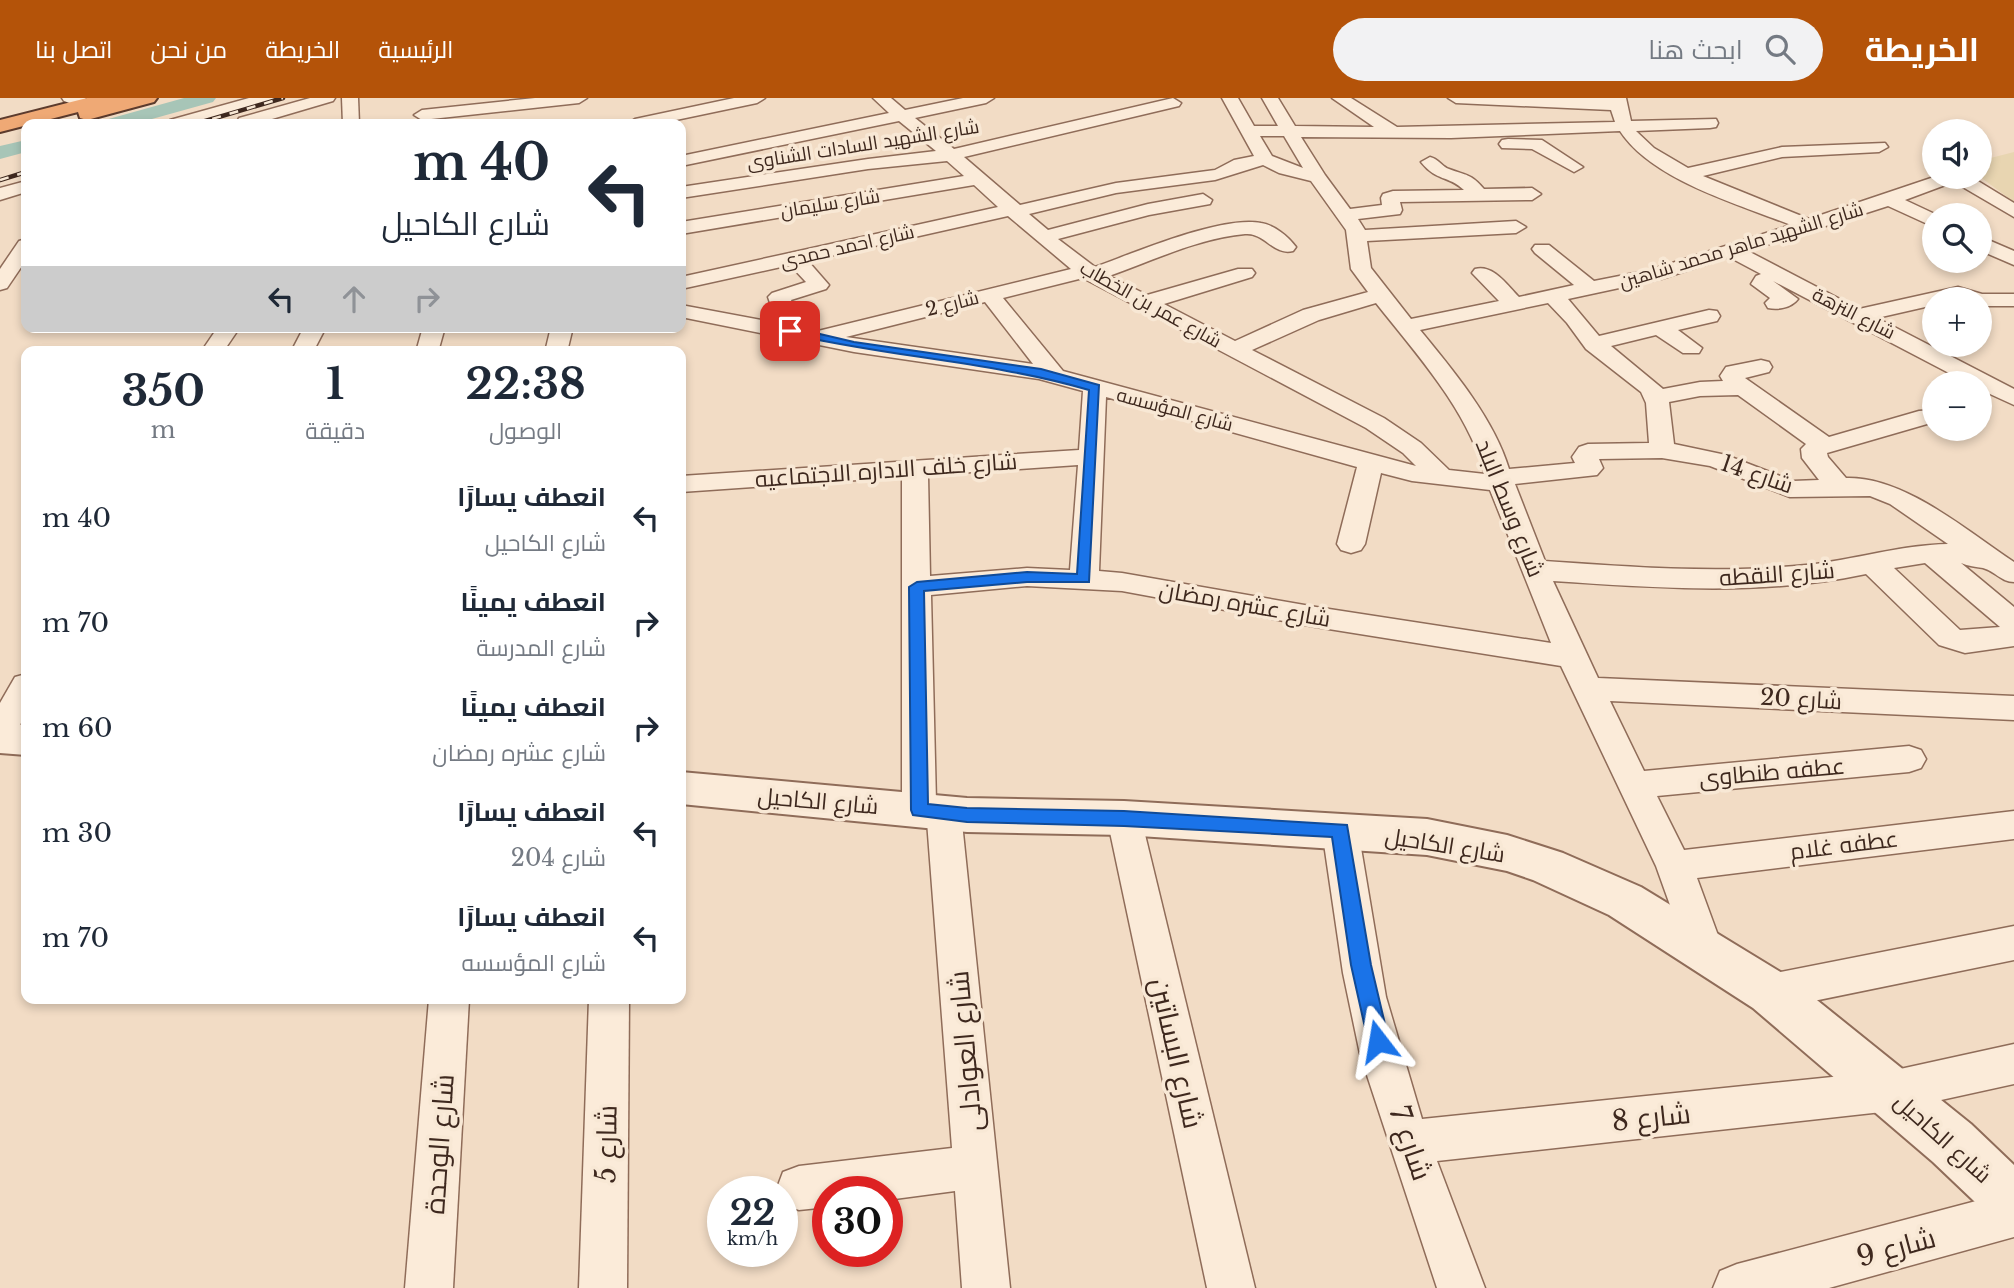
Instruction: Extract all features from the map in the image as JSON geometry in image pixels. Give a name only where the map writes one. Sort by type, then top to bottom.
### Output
[{"type":"highway","points":[[31,119],[78,101],[110,98]]},
{"type":"highway","points":[[67,119],[147,98]]},
{"type":"street","points":[[193,119],[266,98]]},
{"type":"street","points":[[275,119],[327,98]]},
{"type":"street","points":[[351,98],[351,119]]},
{"type":"street","points":[[423,110],[457,98]]},
{"type":"street","points":[[668,98],[684,114]]},
{"type":"street","points":[[660,119],[757,98]]},
{"type":"street","name":"شارع عمر بن الخطاب","points":[[881,98],[1090,273],[1394,435],[1442,477]]},
{"type":"street","points":[[686,160],[986,98]]},
{"type":"street","points":[[1230,98],[1265,159],[1284,169],[1317,177]]},
{"type":"street","points":[[1270,98],[1317,177],[1352,226]]},
{"type":"street","points":[[1340,98],[1395,133]]},
{"type":"street","points":[[1456,98],[1618,102],[1625,126],[1636,141],[1654,156],[1686,174],[1807,225]]},
{"type":"street","points":[[423,110],[586,102]]},
{"type":"street","name":"شارع الشهيد السادات الشناوى","points":[[686,192],[867,164],[951,155],[1173,103]]},
{"type":"street","points":[[1250,131],[1395,133],[1710,123]]},
{"type":"street","points":[[1520,130],[1533,143],[1574,167]]},
{"type":"street","points":[[1489,146],[1533,143]]},
{"type":"street","points":[[1686,174],[1782,152],[1880,147]]},
{"type":"street","name":"شارع احمد حمدى","points":[[686,282],[1116,188],[1215,175],[1240,164],[1265,159]]},
{"type":"street","points":[[1430,162],[1444,176],[1462,178],[1480,194]]},
{"type":"street","name":"شارع سليمان","points":[[686,227],[979,179]]},
{"type":"street","points":[[1512,179],[1549,206]]},
{"type":"street","name":"شارع الشهيد ماهر محمد شاهين","points":[[1408,326],[1654,275],[1922,187]]},
{"type":"street","points":[[0,194],[21,188]]},
{"type":"street","points":[[1978,189],[2014,211]]},
{"type":"street","points":[[1352,226],[1394,210],[1391,197],[1532,194]]},
{"type":"street","points":[[1044,237],[1147,210],[1203,200]]},
{"type":"street","points":[[1889,200],[1922,215]]},
{"type":"street","points":[[1352,226],[1516,227]]},
{"type":"street","name":"شارع وسط البلد","points":[[1352,226],[1361,269],[1452,385],[1492,454],[1534,570],[1572,657],[1674,866],[1704,949]]},
{"type":"street","name":"شارع 2","points":[[817,337],[989,294],[1090,273],[1188,242],[1246,228],[1264,230],[1286,247]]},
{"type":"street","points":[[1992,248],[2014,259]]},
{"type":"street","points":[[1542,249],[1591,289]]},
{"type":"street","name":"شارع النزهة","points":[[1730,250],[1860,315],[2014,398]]},
{"type":"street","points":[[0,284],[21,252]]},
{"type":"street","points":[[790,331],[779,297],[819,285],[794,258]]},
{"type":"street","points":[[1144,303],[1245,273]]},
{"type":"street","points":[[1482,273],[1514,303]]},
{"type":"street","points":[[1776,303],[1787,299],[1760,283],[1781,276]]},
{"type":"street","points":[[989,294],[1054,375]]},
{"type":"street","points":[[1235,349],[1311,315],[1380,295]]},
{"type":"street","points":[[1552,296],[1575,318],[1594,344],[1643,380],[1656,397],[1662,450]]},
{"type":"street","points":[[1992,300],[2014,300]]},
{"type":"street","points":[[1860,315],[1922,301]]},
{"type":"street","name":"شارع المؤسسه","points":[[686,312],[854,345],[1054,375],[1371,463],[1442,477],[1501,481]]},
{"type":"street","points":[[1594,344],[1709,316]]},
{"type":"street","points":[[1660,328],[1691,348]]},
{"type":"street","points":[[1761,367],[1734,372],[1732,376],[1741,388],[1824,444]]},
{"type":"street","points":[[1084,579],[1095,388]]},
{"type":"street","points":[[1656,397],[1700,389],[1741,388]]},
{"type":"street","points":[[1838,486],[1815,458],[1814,449],[1922,418]]},
{"type":"street","name":"شارع 14","points":[[1501,481],[1588,470],[1589,465],[1584,457],[1588,452],[1662,450],[1717,460],[1790,489],[1863,486],[1899,498],[2013,574]]},
{"type":"street","name":"شارع خلف الاداره الاجتماعيه","points":[[686,484],[1091,457]]},
{"type":"street","points":[[1351,544],[1371,463]]},
{"type":"street","name":"شارع العوادلى","points":[[915,468],[917,587],[932,812],[976,1167],[986,1288]]},
{"type":"street","points":[[1931,553],[2014,623]]},
{"type":"street","name":"شارع النقطه","points":[[1534,570],[1669,579],[1730,579],[1787,576],[1931,553],[1962,553],[2013,574]]},
{"type":"street","points":[[1872,564],[1950,638],[1965,642],[2014,636]]},
{"type":"street","name":"شارع عشره رمضان","points":[[917,587],[1027,577],[1084,579],[1153,587],[1316,617],[1572,657]]},
{"type":"street","name":"شارع 20","points":[[1588,689],[2014,708]]},
{"type":"street","points":[[0,732],[21,694]]},
{"type":"street","points":[[0,738],[21,740]]},
{"type":"street","name":"عطفه طنطاوى","points":[[1635,785],[1909,759]]},
{"type":"street","name":"شارع الكاحيل","points":[[686,788],[932,812],[1124,818],[1427,837],[1469,843],[1547,866],[1625,901],[1770,992],[1891,1091],[2014,1202]]},
{"type":"street","name":"شارع البساتين","points":[[1124,818],[1231,1288]]},
{"type":"street","name":"عطفه غلام","points":[[1674,866],[2014,825]]},
{"type":"street","name":"شارع 7","points":[[1340,831],[1361,965],[1373,1021],[1461,1288]]},
{"type":"street","points":[[1770,992],[2014,943]]},
{"type":"street","name":"شارع الوحدة","points":[[429,1288],[449,1004]]},
{"type":"street","name":"شارع 5","points":[[603,1288],[609,1004]]},
{"type":"street","name":"شارع 8","points":[[1411,1143],[1891,1091],[2014,1064]]},
{"type":"street","points":[[799,1188],[976,1167]]},
{"type":"street","name":"شارع 9","points":[[1737,1288],[2014,1214]]},
{"type":"shaded area","points":[[2014,152],[2014,202],[1992,186],[1992,158]]},
{"type":"waterway","points":[[130,119],[206,98]]},
{"type":"waterway","points":[[0,153],[21,147]]},
{"type":"railway","points":[[212,119],[283,98]]},
{"type":"railway","points":[[0,180],[21,174]]},
{"type":"route","points":[[790,331],[854,345],[1041,372],[1095,388],[1084,579],[1027,577],[917,587],[919,810],[967,815],[1124,818],[1340,831],[1361,965],[1378,1041]]}]
